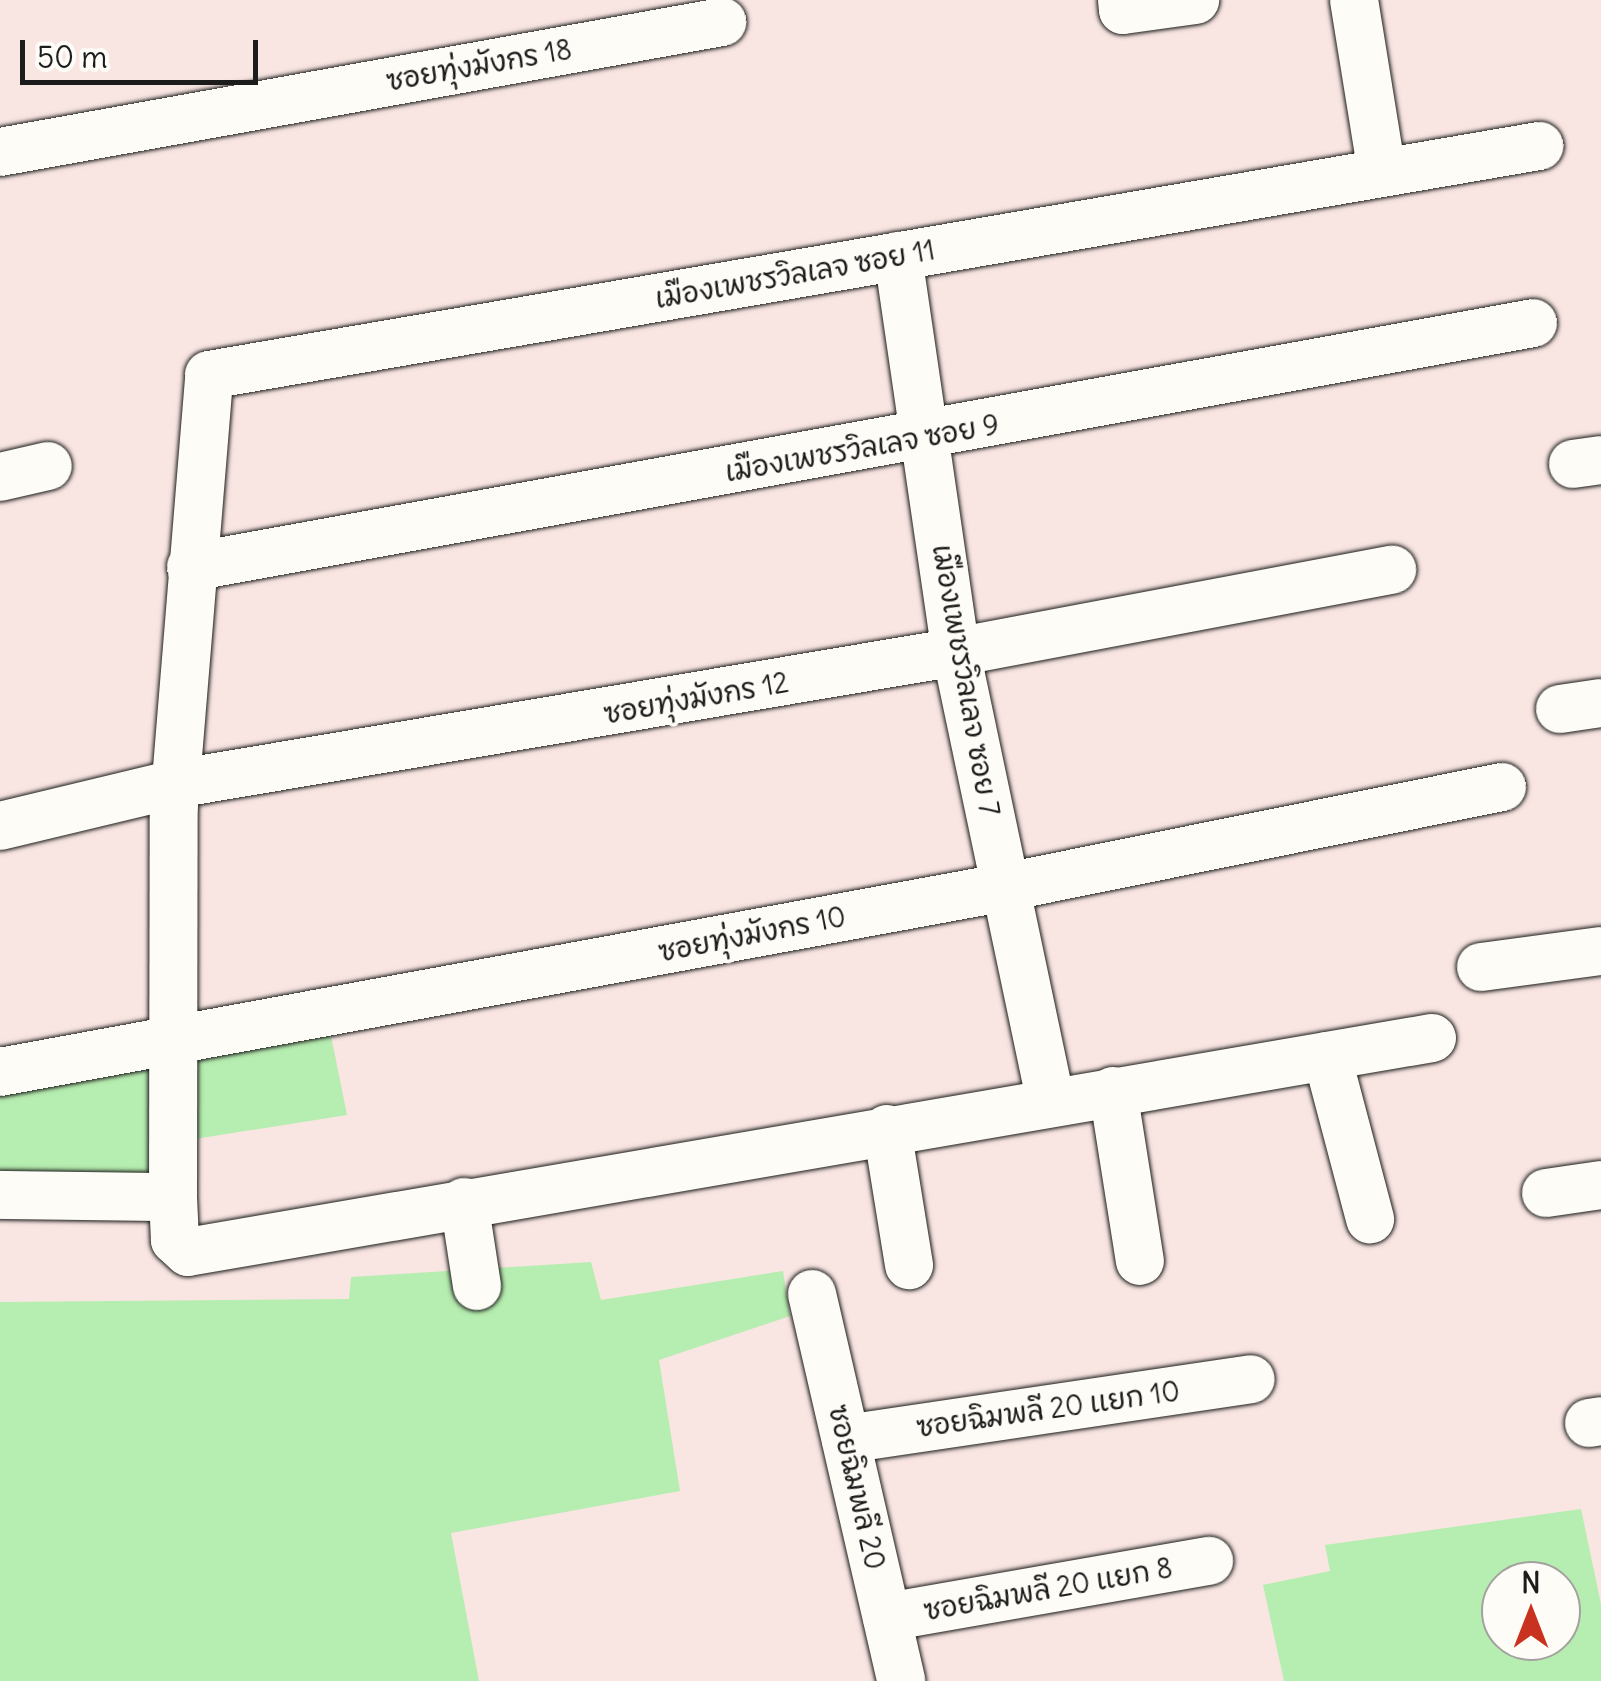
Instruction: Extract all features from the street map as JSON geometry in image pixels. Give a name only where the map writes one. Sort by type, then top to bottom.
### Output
[{"type":"street","points":[[1122,0],[1123,10],[1194,0]]},
{"type":"street","points":[[1354,0],[1382,172]]},
{"type":"street","name":"ซอยทุ่งมังกร 18","points":[[0,152],[722,22]]},
{"type":"street","name":"เมืองเพชรวิลเลจ ซอย 11","points":[[191,566],[209,375],[1538,146]]},
{"type":"street","name":"เมืองเพชรวิลเลจ ซอย 7","points":[[898,256],[956,652],[1051,1101]]},
{"type":"street","name":"เมืองเพชรวิลเลจ ซอย 9","points":[[191,566],[925,438],[1533,323]]},
{"type":"street","points":[[0,476],[48,466]]},
{"type":"street","points":[[191,566],[175,784],[178,1042],[173,1197],[175,1240],[188,1252],[1432,1038]]},
{"type":"street","name":"ซอยทุ่งมังกร 12","points":[[0,826],[175,784],[956,652],[1392,570]]},
{"type":"street","name":"ซอยทุ่งมังกร 10","points":[[0,1072],[1006,887],[1502,787]]},
{"type":"street","points":[[1481,967],[1601,951]]},
{"type":"street","points":[[1327,1056],[1370,1219]]},
{"type":"street","points":[[1113,1091],[1140,1261]]},
{"type":"street","points":[[887,1130],[910,1265]]},
{"type":"street","points":[[1546,1193],[1601,1186]]},
{"type":"street","points":[[0,1196],[173,1197]]},
{"type":"street","points":[[464,1202],[476,1286]]},
{"type":"street","name":"ซอยฉิมพลี 20","points":[[812,1294],[902,1681]]},
{"type":"street","name":"ซอยฉิมพลี 20 แยก 10","points":[[846,1439],[1250,1380]]},
{"type":"street","name":"ซอยฉิมพลี 20 แยก 8","points":[[887,1618],[1208,1562]]},
{"type":"green space","points":[[329,1026],[347,1115],[195,1139],[197,1049]]},
{"type":"green space","points":[[166,1062],[161,1183],[0,1185],[0,1088]]},
{"type":"green space","points":[[591,1262],[601,1300],[783,1271],[790,1316],[659,1360],[680,1491],[451,1533],[479,1681],[0,1681],[0,1302],[349,1299],[351,1277]]},
{"type":"green space","points":[[1581,1509],[1601,1604],[1601,1681],[1284,1681],[1263,1585],[1330,1571],[1325,1545]]}]
